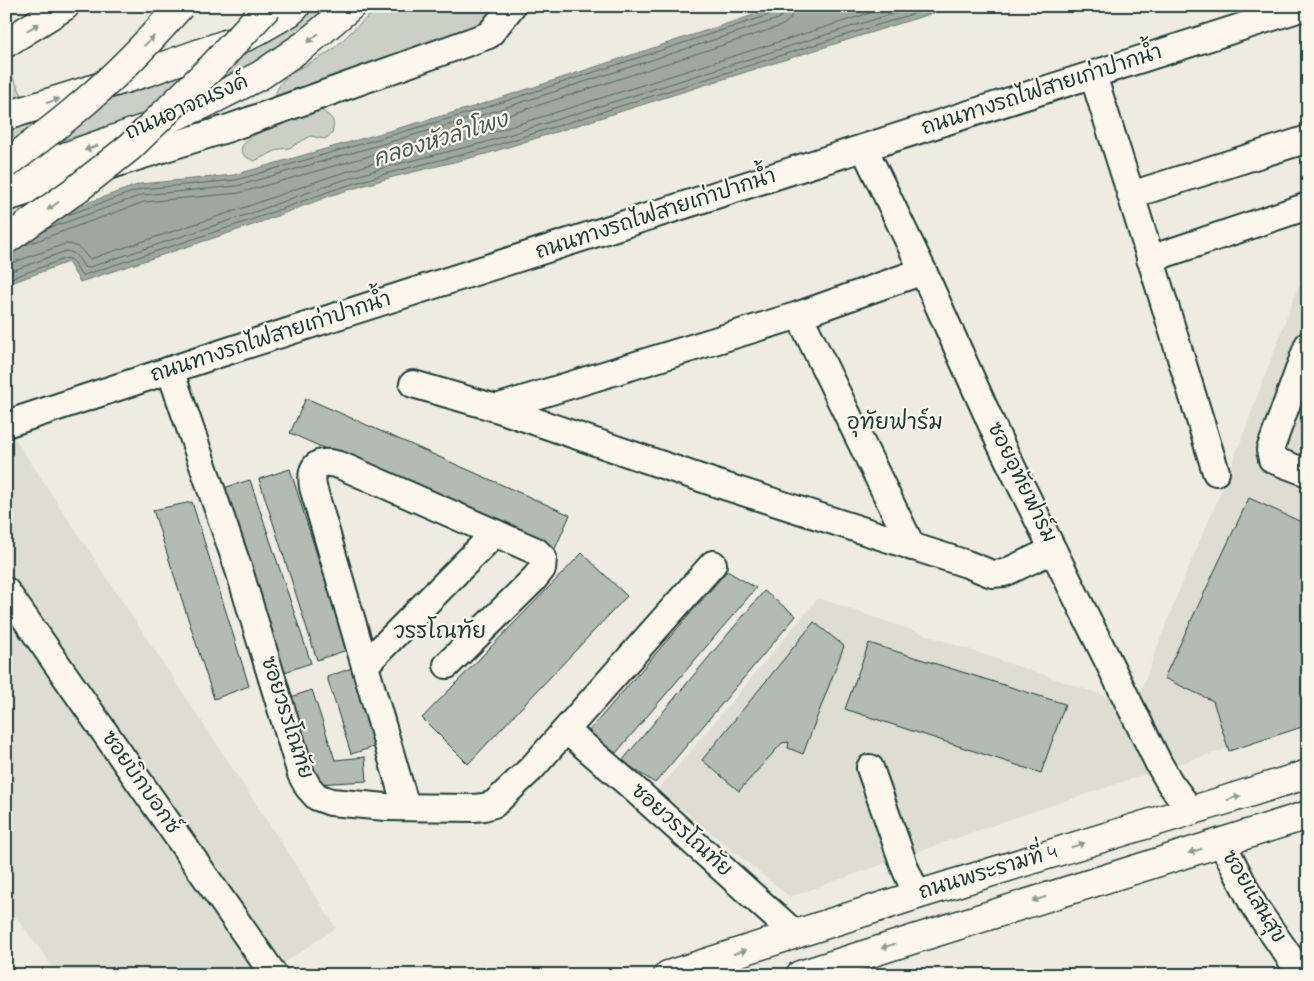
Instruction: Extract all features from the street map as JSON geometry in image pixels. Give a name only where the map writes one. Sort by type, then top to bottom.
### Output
[{"type":"main road","points":[[6,164],[98,90],[155,34],[180,6]]},
{"type":"main road","points":[[6,240],[130,147],[215,64],[268,6]]},
{"type":"main road","name":"ถนนอาจณรงค์","points":[[6,116],[146,72],[248,36],[290,12],[296,6]]},
{"type":"main road","name":"ถนนอาจณรงค์","points":[[6,178],[149,127],[204,104],[261,75],[306,44],[351,6]]},
{"type":"main road","points":[[6,43],[62,8]]},
{"type":"main road","name":"ถนนพระรามที่ 4","points":[[686,972],[795,934],[917,895],[1308,774]]},
{"type":"main road","name":"ถนนพระรามที่ 4","points":[[800,975],[1308,815]]},
{"type":"street","points":[[6,198],[229,128],[489,35],[512,6]]},
{"type":"street","name":"ถนนทางรถไฟสายเก่าปากน้ำ","points":[[6,424],[1307,6]]},
{"type":"street","points":[[1093,75],[1216,472]]},
{"type":"street","points":[[1131,195],[1308,139]]},
{"type":"street","name":"ซอยอุทัยฟาร์ม","points":[[864,148],[923,271],[1000,442],[1053,550],[1159,764],[1170,783],[1191,811]]},
{"type":"street","points":[[1150,259],[1308,206]]},
{"type":"street","points":[[496,408],[799,315],[923,271]]},
{"type":"street","points":[[799,315],[912,547]]},
{"type":"street","points":[[1308,346],[1270,450],[1270,455],[1276,461],[1308,473]]},
{"type":"street","name":"ซอยวรรโณทัย","points":[[170,370],[239,570],[301,774],[308,788],[317,797],[331,802],[386,807],[474,808],[494,804],[532,768],[714,564]]},
{"type":"street","points":[[413,384],[496,408],[715,483],[967,564],[992,574],[1004,573],[1053,550]]},
{"type":"street","points":[[406,807],[313,487],[312,478],[314,470],[318,465],[324,462],[332,462],[342,466],[536,551],[543,558],[542,569],[534,579],[447,665]]},
{"type":"street","points":[[365,665],[496,533]]},
{"type":"street","name":"ซอยบิกบอกซ์","points":[[6,591],[274,975]]},
{"type":"street","name":"ซอยวรรโณทัย","points":[[566,730],[632,786],[795,934]]},
{"type":"street","points":[[870,768],[905,868],[917,895]]},
{"type":"street","name":"ซอยแสนสุข","points":[[1221,843],[1254,906],[1302,975]]},
{"type":"shaded area","points":[[314,6],[331,6],[288,43],[250,67],[218,84],[156,110],[6,159],[6,132],[165,82],[251,47],[301,18]]},
{"type":"shaded area","points":[[381,6],[421,6],[437,10],[450,6],[506,6],[489,27],[355,74],[331,78],[319,108],[332,118],[333,121],[332,134],[325,139],[311,136],[289,148],[280,149],[254,161],[245,156],[241,151],[247,141],[275,119],[276,93],[285,78],[332,50]]},
{"type":"shaded area","points":[[6,64],[23,97],[6,103]]},
{"type":"shaded area","points":[[1308,285],[1308,724],[1161,769],[1005,821],[790,897],[658,790],[818,598],[1135,706],[1182,583],[1228,475],[1298,287]]},
{"type":"shaded area","points":[[14,437],[336,928],[284,963],[292,975],[59,975],[6,904],[6,439]]},
{"type":"water","name":"คลองหัวลำโพง","points":[[781,6],[955,6],[486,154],[389,178],[335,194],[253,225],[80,282],[68,262],[6,285],[6,232],[140,184],[234,175],[473,107]]},
{"type":"building","points":[[306,398],[570,515],[554,551],[290,433]]},
{"type":"building","points":[[290,469],[347,650],[317,660],[259,479]]},
{"type":"building","points":[[250,480],[311,663],[279,674],[217,490]]},
{"type":"building","points":[[1249,498],[1308,525],[1308,725],[1229,751],[1213,701],[1164,678]]},
{"type":"building","points":[[192,502],[249,686],[214,699],[153,510]]},
{"type":"building","points":[[582,553],[627,596],[468,764],[422,718]]},
{"type":"building","points":[[727,571],[756,588],[616,753],[587,733]]},
{"type":"building","points":[[764,591],[796,616],[655,783],[622,761]]},
{"type":"building","points":[[814,622],[844,646],[803,754],[788,748],[789,742],[782,743],[739,791],[702,760]]},
{"type":"building","points":[[869,643],[1065,704],[1041,773],[845,709]]},
{"type":"building","points":[[352,668],[377,746],[351,754],[327,677]]},
{"type":"building","points":[[312,690],[335,760],[365,757],[367,781],[316,784],[288,698]]},
{"type":"district","name":"อุทัยฟาร์ม","points":[[895,424]]},
{"type":"district","name":"วรรโณทัย","points":[[440,633]]}]
